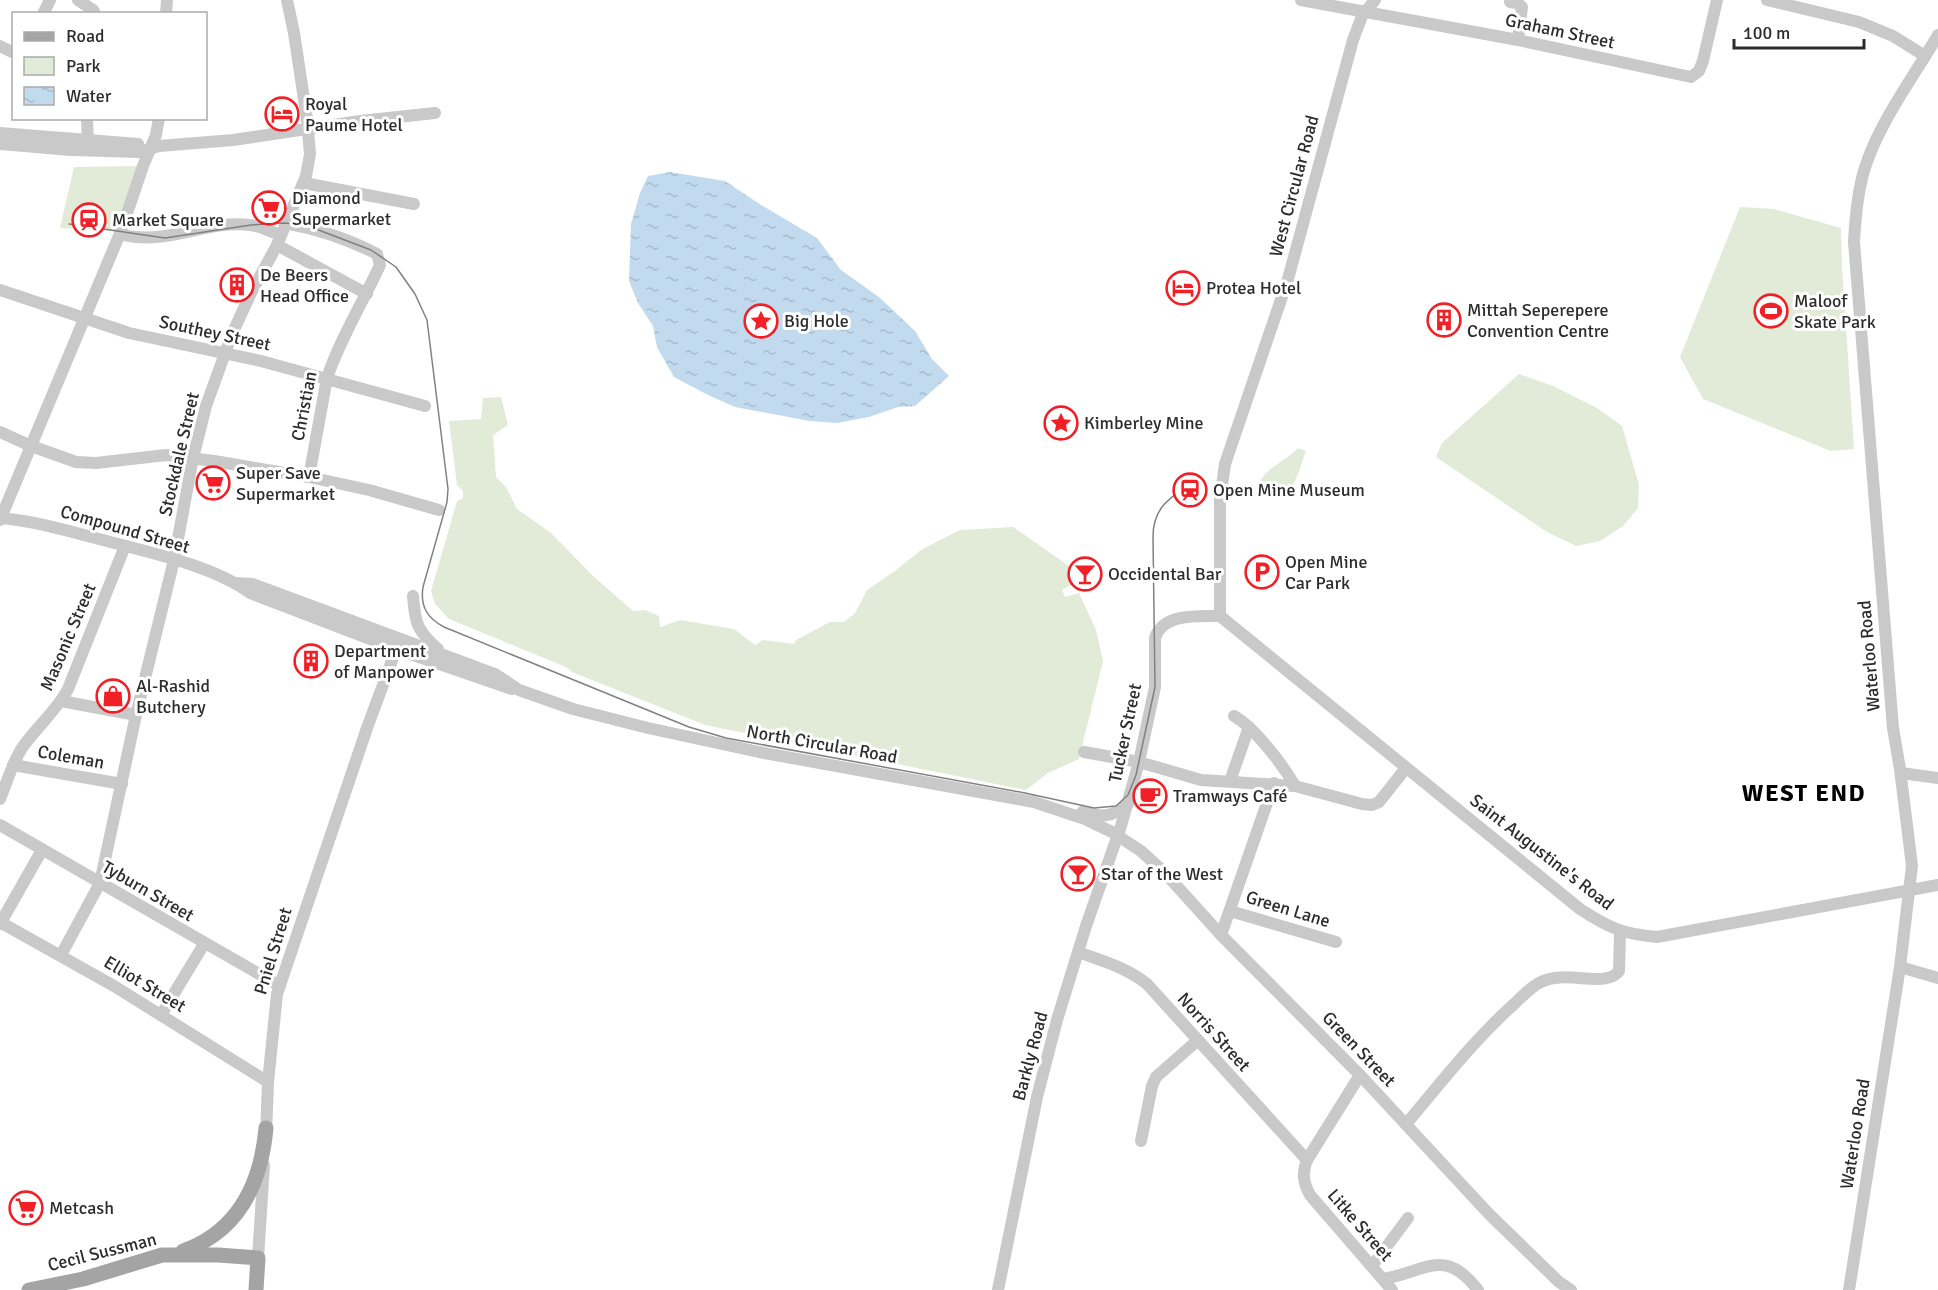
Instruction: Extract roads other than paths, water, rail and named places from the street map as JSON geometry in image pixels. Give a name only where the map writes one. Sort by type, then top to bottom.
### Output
[{"type":"main road","points":[[162,1255],[198,1246],[227,1224],[238,1211],[256,1180],[266,1128]]},
{"type":"main road","name":"Cecil Sussman","points":[[29,1290],[83,1279],[162,1255],[258,1258]]},
{"type":"main road","name":"Pniel Street","points":[[256,1290],[258,1258]]},
{"type":"street","points":[[78,0],[94,12]]},
{"type":"street","name":"Stockdale Street","points":[[61,956],[100,883],[136,715],[174,560],[193,458],[206,406],[225,353],[251,293],[279,240],[304,183],[310,154],[294,33],[287,0]]},
{"type":"street","name":"Graham Street","points":[[1301,0],[1518,40],[1691,77],[1699,71],[1703,61],[1717,0]]},
{"type":"street","name":"West Circular Road","points":[[1220,616],[1220,500],[1226,464],[1288,279],[1353,40],[1360,21],[1375,0]]},
{"type":"street","points":[[1767,0],[1859,22],[1893,36],[1925,56]]},
{"type":"street","points":[[1510,2],[1522,7],[1518,40]]},
{"type":"street","name":"Waterloo Road","points":[[1849,1290],[1900,967],[1912,866],[1901,772],[1893,728],[1854,243],[1856,211],[1862,176],[1890,114],[1938,35]]},
{"type":"street","points":[[0,132],[139,152],[151,147],[232,140],[435,113]]},
{"type":"street","points":[[87,120],[92,144]]},
{"type":"street","points":[[0,518],[120,234],[156,135],[159,120]]},
{"type":"street","points":[[0,144],[92,144]]},
{"type":"street","points":[[304,183],[414,204]]},
{"type":"street","name":"Christian","points":[[285,223],[322,231],[370,250],[377,254],[380,265],[331,364],[309,477]]},
{"type":"street","points":[[120,234],[147,239],[227,225],[251,225],[367,294]]},
{"type":"street","name":"Southey Street","points":[[0,290],[129,333],[327,378],[424,406]]},
{"type":"street","points":[[0,432],[31,446],[82,463],[153,456],[193,458],[309,477],[369,490],[439,510]]},
{"type":"street","name":"Compound Street","points":[[0,518],[37,523],[174,560],[236,583],[250,593],[398,644]]},
{"type":"street","name":"Masonic Street","points":[[0,800],[21,749],[61,701],[125,546]]},
{"type":"street","points":[[413,596],[418,629],[447,656]]},
{"type":"street","name":"Tucker Street","points":[[1118,836],[1139,762],[1154,696],[1157,632],[1162,625],[1176,619],[1220,616]]},
{"type":"street","name":"Saint Augustine's Road","points":[[1220,616],[1580,909],[1620,932],[1658,937],[1938,885]]},
{"type":"street","name":"North Circular Road","points":[[398,644],[447,656],[495,674],[519,690]]},
{"type":"street","name":"North Circular Road","points":[[398,644],[502,687],[519,690],[573,709],[669,733],[1042,804],[1085,819],[1118,836]]},
{"type":"street","name":"Pniel Street","points":[[258,1258],[268,1082],[274,1015],[280,986],[367,728],[398,644]]},
{"type":"street","points":[[61,701],[136,715]]},
{"type":"street","points":[[1234,716],[1249,727],[1282,766],[1295,786]]},
{"type":"street","points":[[1230,781],[1249,727]]},
{"type":"street","points":[[1084,752],[1139,762],[1201,780],[1295,786],[1372,805],[1379,802],[1406,768]]},
{"type":"street","name":"Coleman","points":[[13,765],[122,784]]},
{"type":"street","points":[[1901,772],[1938,778]]},
{"type":"street","name":"Green Lane","points":[[1221,935],[1274,783]]},
{"type":"street","points":[[1042,804],[1101,816],[1111,815],[1128,804]]},
{"type":"street","name":"Tyburn Street","points":[[0,825],[280,986]]},
{"type":"street","name":"Green Street","points":[[1118,836],[1151,860],[1221,935],[1360,1075],[1489,1214],[1559,1282],[1571,1290]]},
{"type":"street","name":"Barkly Road","points":[[998,1290],[1037,1097],[1078,952],[1118,836]]},
{"type":"street","points":[[0,923],[42,850]]},
{"type":"street","name":"Green Lane","points":[[1230,910],[1336,942]]},
{"type":"street","name":"Elliot Street","points":[[0,923],[61,956],[268,1082]]},
{"type":"street","points":[[1406,1124],[1473,1044],[1507,1010],[1540,982],[1564,976],[1602,980],[1616,975],[1619,970],[1620,932]]},
{"type":"street","points":[[160,1015],[204,944]]},
{"type":"street","name":"Norris Street","points":[[1078,952],[1134,973],[1306,1160]]},
{"type":"street","points":[[1900,967],[1938,978]]},
{"type":"street","points":[[1141,1141],[1152,1086],[1156,1077],[1198,1040]]},
{"type":"street","points":[[1306,1160],[1360,1075]]},
{"type":"street","name":"Litke Street","points":[[1306,1160],[1303,1183],[1310,1195],[1387,1286]]},
{"type":"street","points":[[1372,1266],[1408,1218]]},
{"type":"street","points":[[1387,1286],[1398,1276],[1437,1264],[1459,1270],[1478,1290]]},
{"type":"water","points":[[670,172],[725,181],[817,238],[841,270],[879,297],[915,331],[932,359],[949,376],[915,406],[898,407],[869,417],[837,423],[810,421],[735,407],[674,377],[657,347],[653,326],[638,303],[629,281],[631,224],[640,193],[648,176]]},
{"type":"tram line","points":[[69,224],[165,238],[251,225],[285,223],[308,226],[371,250],[396,267],[415,294],[427,320],[448,489],[447,502],[423,587],[422,594],[426,611],[433,620],[444,627],[689,727],[726,738],[1025,793],[1094,808],[1116,806],[1128,795],[1136,775],[1155,687],[1154,526],[1165,504],[1193,481]]},
{"type":"place","name":"Royal Paume Hotel","points":[[282,114]]},
{"type":"place","name":"Diamond Supermarket","points":[[269,208]]},
{"type":"place","name":"Market Square","points":[[89,220]]},
{"type":"place","name":"De Beers Head Office","points":[[237,285]]},
{"type":"place","name":"Protea Hotel","points":[[1183,288]]},
{"type":"place","name":"Maloof Skate Park","points":[[1771,311]]},
{"type":"place","name":"Mittah Seperepere Convention Centre","points":[[1444,320]]},
{"type":"place","name":"Big Hole","points":[[761,321]]},
{"type":"place","name":"Kimberley Mine","points":[[1061,423]]},
{"type":"place","name":"Super Save Supermarket","points":[[213,483]]},
{"type":"place","name":"Open Mine Museum","points":[[1190,490]]},
{"type":"place","name":"Open Mine Car Park","points":[[1262,572]]},
{"type":"place","name":"Occidental Bar","points":[[1085,574]]},
{"type":"place","name":"Department of Manpower","points":[[311,661]]},
{"type":"place","name":"Al-Rashid Butchery","points":[[113,696]]},
{"type":"place","name":"Tramways Café","points":[[1150,796]]},
{"type":"place","name":"Star of the West","points":[[1078,874]]},
{"type":"place","name":"Metcash","points":[[26,1208]]},
{"type":"district","name":"WEST END","points":[[1804,793]]}]
